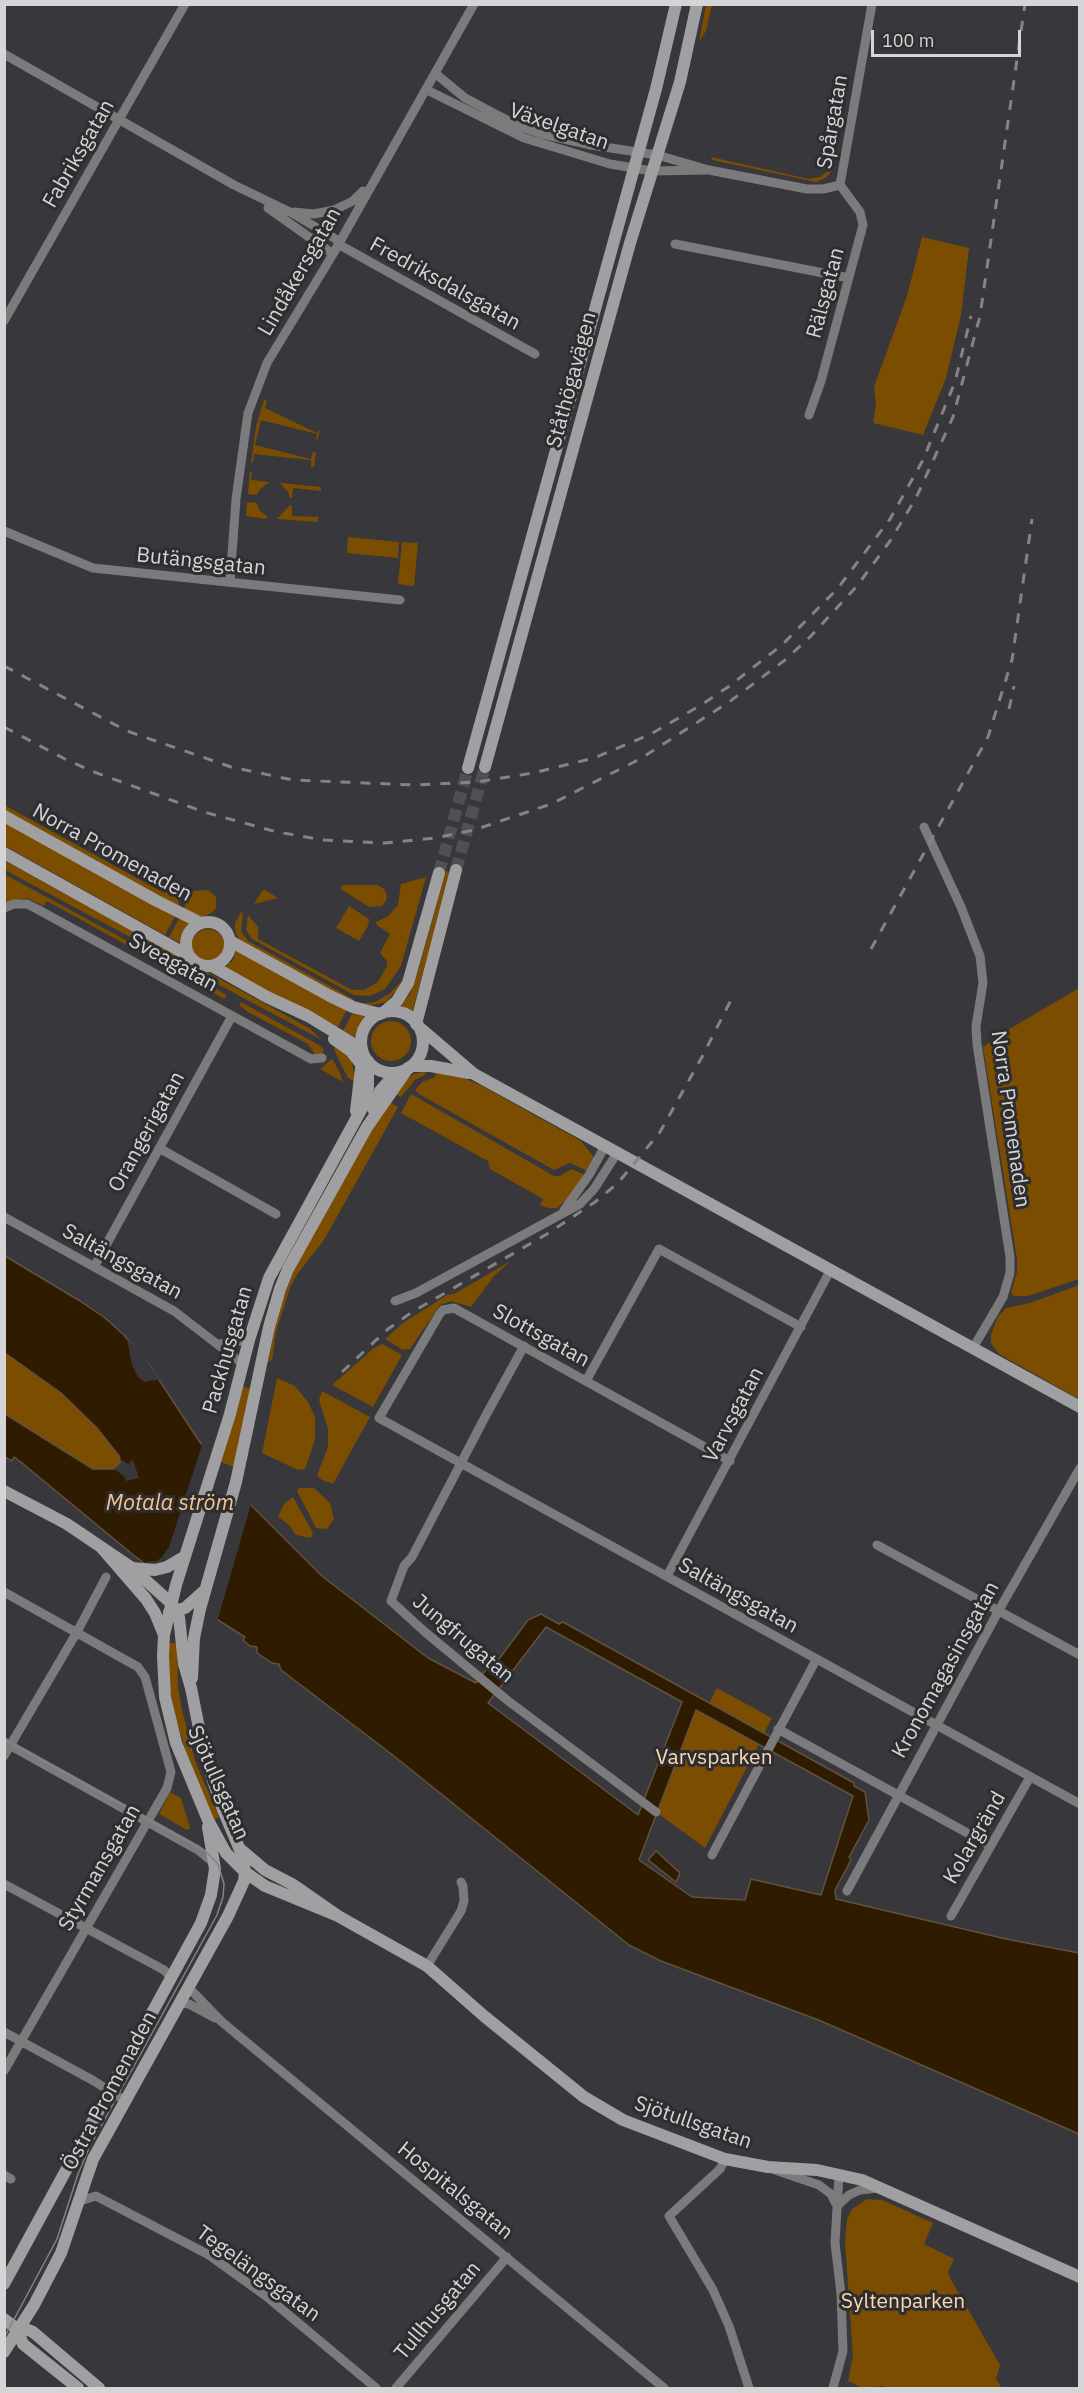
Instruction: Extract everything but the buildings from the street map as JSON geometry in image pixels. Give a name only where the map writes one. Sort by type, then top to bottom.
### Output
[{"type":"main road","name":"Ståthögavägen","points":[[468,768],[632,168],[656,89],[676,4]]},
{"type":"main road","name":"Ståthögavägen","points":[[485,767],[630,243],[680,82],[697,4]]},
{"type":"main road","name":"Norra Promenaden","points":[[4,816],[201,923]]},
{"type":"main road","points":[[4,854],[189,956],[199,964],[212,966],[267,997],[308,1016],[364,1057],[377,1070],[446,1068],[474,1074]]},
{"type":"main road","points":[[405,1069],[420,1054],[419,1030],[456,870]]},
{"type":"main road","points":[[364,1057],[361,1038],[364,1028],[397,1001],[408,983],[439,873]]},
{"type":"main road","points":[[189,956],[186,943],[190,931],[201,923],[212,922],[226,931],[230,941],[226,957],[212,966]]},
{"type":"main road","points":[[230,941],[353,1007],[381,1013],[401,1013],[419,1030],[434,1052],[460,1064],[474,1074],[1080,1407]]},
{"type":"main road","name":"Packhusgatan","points":[[172,1609],[184,1557],[269,1278],[355,1121],[364,1057]]},
{"type":"main road","name":"Packhusgatan","points":[[205,1590],[236,1482],[269,1327],[280,1289],[288,1269],[367,1127],[380,1091],[405,1069]]},
{"type":"main road","points":[[4,1491],[67,1524],[132,1568],[172,1609]]},
{"type":"main road","points":[[101,1547],[156,1608],[196,1606]]},
{"type":"main road","points":[[132,1568],[151,1571],[167,1567],[184,1557]]},
{"type":"main road","name":"Sjötullsgatan","points":[[191,1688],[196,1606],[205,1590]]},
{"type":"main road","points":[[146,1599],[164,1635]]},
{"type":"main road","name":"Sjötullsgatan","points":[[172,1609],[164,1635],[163,1673],[172,1729],[208,1820],[226,1853],[245,1872],[265,1886],[338,1916]]},
{"type":"main road","name":"Sjötullsgatan","points":[[172,1609],[181,1624],[184,1664],[210,1776],[239,1848],[263,1869],[292,1884],[338,1916],[427,1966],[484,2016],[598,2106],[648,2131],[725,2159],[768,2167],[817,2170],[882,2187],[1080,2277]]},
{"type":"main road","name":"Östra Promenaden","points":[[4,2352],[29,2315],[61,2253],[88,2169],[114,2121],[120,2093],[172,1978],[206,1911],[213,1884],[214,1863],[208,1820]]},
{"type":"main road","points":[[239,1848],[245,1872]]},
{"type":"main road","name":"Östra Promenaden","points":[[4,2284],[120,2093],[179,2003],[228,1916],[244,1881],[245,1872]]},
{"type":"main road","points":[[4,2319],[17,2330],[23,2344],[78,2388]]},
{"type":"main road","points":[[17,2330],[26,2329],[33,2332],[99,2388]]},
{"type":"street","name":"Fabriksgatan","points":[[4,321],[185,4]]},
{"type":"street","name":"Lindåkersgatan","points":[[230,582],[236,499],[248,413],[267,363],[333,254],[474,4]]},
{"type":"street","name":"Spårgatan","points":[[637,152],[657,154],[708,170],[807,189],[823,189],[840,185],[872,4]]},
{"type":"street","name":"Fredriksdalsgatan","points":[[4,54],[234,185],[283,209],[535,354]]},
{"type":"street","name":"Växelgatan","points":[[436,74],[465,98],[518,126],[572,141],[637,152]]},
{"type":"street","name":"Växelgatan","points":[[427,90],[524,138],[632,168],[652,171]]},
{"type":"street","name":"Spårgatan","points":[[652,171],[708,170]]},
{"type":"street","name":"Fredriksdalsgatan","points":[[283,209],[315,214],[334,210],[353,201],[376,175]]},
{"type":"street","name":"Fredriksdalsgatan","points":[[234,185],[333,254]]},
{"type":"street","name":"Rälsgatan","points":[[809,415],[821,381],[863,225],[860,212],[840,185]]},
{"type":"street","points":[[675,244],[849,278]]},
{"type":"street","name":"Butängsgatan","points":[[4,531],[93,568],[400,600]]},
{"type":"street","name":"Norra Promenaden","points":[[924,827],[961,907],[980,956],[983,983],[976,1026],[977,1039],[1010,1257],[1010,1273],[1003,1297],[974,1348]]},
{"type":"street","name":"Sveagatan","points":[[4,908],[20,904],[37,909],[311,1059],[322,1058]]},
{"type":"street","name":"Orangerigatan","points":[[94,1267],[232,1016]]},
{"type":"street","points":[[563,1212],[583,1185],[605,1146]]},
{"type":"street","points":[[159,1148],[276,1214]]},
{"type":"street","points":[[395,1301],[416,1293],[580,1204],[594,1189],[617,1153]]},
{"type":"street","name":"Saltängsgatan","points":[[4,1217],[174,1311],[243,1364]]},
{"type":"street","points":[[586,1381],[659,1249],[801,1327]]},
{"type":"street","name":"Varvsgatan","points":[[667,1576],[831,1269]]},
{"type":"street","name":"Slottsgatan","points":[[379,1418],[443,1310],[454,1308],[730,1461]]},
{"type":"street","points":[[219,1344],[249,1340]]},
{"type":"street","name":"Jungfrugatan","points":[[524,1346],[412,1557],[405,1566],[391,1601],[496,1691],[656,1812]]},
{"type":"street","name":"Saltängsgatan","points":[[379,1418],[1080,1804]]},
{"type":"street","name":"Kronomagasinsgatan","points":[[847,1891],[999,1610],[1080,1468]]},
{"type":"street","points":[[877,1545],[1080,1654]]},
{"type":"street","points":[[4,1756],[8,1744],[77,1632],[106,1577]]},
{"type":"street","points":[[4,1592],[77,1632]]},
{"type":"street","name":"Styrmansgatan","points":[[4,2071],[167,1788],[171,1772],[142,1672],[133,1662],[77,1632]]},
{"type":"street","points":[[712,1855],[816,1660]]},
{"type":"street","points":[[776,1733],[991,1846]]},
{"type":"street","points":[[8,1744],[206,1854],[214,1863]]},
{"type":"street","name":"Kolargränd","points":[[951,1916],[1030,1777]]},
{"type":"street","points":[[427,1966],[451,1930],[464,1901],[461,1882]]},
{"type":"street","points":[[4,1884],[164,1970],[172,1978]]},
{"type":"street","name":"Hospitalsgatan","points":[[188,1987],[222,2022],[664,2388]]},
{"type":"street","name":"Hospitalsgatan","points":[[179,2003],[189,2004],[222,2022]]},
{"type":"street","points":[[4,2032],[120,2093]]},
{"type":"street","points":[[725,2159],[720,2169],[669,2216],[713,2290],[729,2326],[748,2388]]},
{"type":"street","points":[[768,2167],[819,2185],[831,2194],[837,2206]]},
{"type":"street","points":[[833,2388],[843,2351],[842,2294],[836,2243],[839,2174]]},
{"type":"street","points":[[837,2206],[849,2195],[860,2190],[882,2187]]},
{"type":"street","name":"Tegelängsgatan","points":[[77,2202],[96,2196],[209,2255],[266,2296],[376,2388]]},
{"type":"street","name":"Tullhusgatan","points":[[396,2388],[507,2257]]},
{"type":"green space","points":[[706,5],[712,5],[706,31],[699,42]]},
{"type":"green space","points":[[711,157],[809,179],[820,177],[833,169],[827,177],[816,182],[712,160]]},
{"type":"green space","points":[[922,237],[969,248],[961,315],[946,378],[923,435],[873,423],[876,404],[874,387],[907,296]]},
{"type":"green space","points":[[264,400],[267,401],[265,408],[317,433],[321,428],[316,441],[317,434],[261,420],[255,445],[311,459],[313,452],[316,452],[314,467],[311,467],[311,460],[254,454],[253,463],[251,463],[256,427]]},
{"type":"green space","points":[[250,472],[252,472],[251,480],[270,482],[260,489],[257,495],[248,494]]},
{"type":"green space","points":[[280,483],[321,487],[321,491],[293,488],[292,498],[290,498]]},
{"type":"green space","points":[[247,502],[257,503],[259,510],[267,516],[266,519],[246,516]]},
{"type":"green space","points":[[289,506],[292,506],[292,516],[318,517],[318,522],[277,519]]},
{"type":"green space","points":[[348,537],[399,542],[398,558],[347,553]]},
{"type":"green space","points":[[402,542],[418,543],[414,586],[398,584]]},
{"type":"green space","points":[[4,805],[162,892],[178,893],[179,908],[5,813]]},
{"type":"green space","points":[[4,820],[176,915],[165,935],[5,846]]},
{"type":"green space","points":[[5,861],[309,1028],[322,1040],[5,870]]},
{"type":"green space","points":[[446,871],[450,872],[412,1013],[401,1006],[410,993],[417,975]]},
{"type":"green space","points":[[4,874],[227,995],[224,999],[47,901],[44,906],[27,898],[5,903]]},
{"type":"green space","points":[[426,877],[401,966],[385,989],[370,996],[354,995],[252,939],[246,930],[248,915],[258,927],[258,939],[352,990],[364,990],[378,982],[387,966],[387,961],[380,953],[390,934],[376,922],[387,917],[398,905],[401,884]]},
{"type":"green space","points":[[342,885],[378,885],[387,895],[386,901],[382,906],[369,907],[341,889]]},
{"type":"green space","points":[[208,890],[216,897],[216,908],[213,912],[204,917],[183,911],[185,906],[182,892]]},
{"type":"green space","points":[[265,890],[278,898],[254,904],[262,891]]},
{"type":"green space","points":[[349,906],[369,919],[368,926],[359,941],[336,928]]},
{"type":"green space","points":[[241,912],[243,913],[241,931],[248,941],[353,999],[351,1003],[243,943],[235,929],[235,923]]},
{"type":"green space","points":[[180,917],[192,923],[184,929],[180,943],[169,937]]},
{"type":"green space","points":[[208,929],[219,934],[224,945],[219,956],[208,961],[197,956],[192,945],[197,934]]},
{"type":"green space","points":[[236,948],[348,1008],[337,1029],[224,968],[233,960]]},
{"type":"green space","points":[[407,969],[397,990],[386,1002],[373,1005],[359,1004],[375,1002],[389,994],[399,984]]},
{"type":"green space","points":[[1079,988],[1079,1279],[1028,1296],[1013,1296],[1011,1292],[1017,1272],[1017,1259],[983,1047]]},
{"type":"green space","points":[[241,1002],[317,1044],[323,1048],[323,1054],[316,1056],[308,1044],[248,1012],[239,1005]]},
{"type":"green space","points":[[354,1010],[367,1015],[355,1037],[343,1031]]},
{"type":"green space","points":[[391,1021],[399,1022],[405,1027],[410,1033],[410,1049],[405,1055],[399,1060],[391,1061],[383,1060],[377,1055],[372,1049],[371,1041],[372,1033],[377,1027],[383,1022]]},
{"type":"green space","points":[[336,1044],[352,1060],[355,1082],[348,1078],[336,1054],[334,1049]]},
{"type":"green space","points":[[332,1059],[339,1071],[343,1082],[320,1069]]},
{"type":"green space","points":[[426,1071],[425,1075],[415,1080],[401,1097],[393,1093],[402,1082],[414,1074]]},
{"type":"green space","points":[[436,1071],[455,1074],[482,1086],[581,1141],[593,1156],[593,1162],[587,1171],[570,1163],[554,1170],[419,1094],[415,1090],[422,1082],[435,1077]]},
{"type":"green space","points":[[411,1094],[554,1176],[560,1176],[572,1169],[585,1175],[567,1199],[557,1208],[540,1205],[543,1199],[490,1169],[488,1161],[401,1113]]},
{"type":"green space","points":[[388,1101],[398,1107],[324,1240],[291,1285],[276,1332],[272,1360],[268,1362],[277,1317],[294,1270]]},
{"type":"green space","points":[[511,1261],[494,1276],[471,1307],[451,1301],[440,1305],[410,1349],[403,1350],[385,1339],[403,1323],[447,1295],[454,1294]]},
{"type":"green space","points":[[1080,1285],[1079,1399],[999,1354],[991,1343],[991,1335],[997,1318],[1006,1308],[1030,1303]]},
{"type":"green space","points":[[382,1344],[402,1355],[373,1407],[332,1385],[374,1348]]},
{"type":"green space","points":[[5,1353],[61,1393],[97,1428],[119,1456],[121,1462],[118,1467],[93,1469],[5,1414]]},
{"type":"green space","points":[[277,1378],[295,1386],[308,1402],[315,1417],[315,1440],[305,1469],[298,1470],[262,1453]]},
{"type":"green space","points":[[243,1387],[250,1388],[234,1467],[221,1462]]},
{"type":"green space","points":[[322,1391],[370,1417],[333,1484],[322,1480],[317,1475],[328,1447],[328,1429],[319,1400]]},
{"type":"green space","points":[[299,1488],[314,1488],[330,1503],[334,1519],[327,1529],[316,1528],[297,1491]]},
{"type":"green space","points":[[293,1497],[313,1533],[311,1538],[296,1535],[288,1524],[278,1517],[284,1504]]},
{"type":"green space","points":[[169,1643],[177,1643],[178,1688],[182,1710],[195,1761],[219,1817],[214,1820],[186,1752],[176,1719],[169,1685]]},
{"type":"green space","points":[[717,1688],[772,1718],[764,1733],[709,1703]]},
{"type":"green space","name":"Varvsparken","points":[[696,1710],[759,1744],[705,1848],[656,1812]]},
{"type":"green space","points":[[170,1792],[181,1798],[190,1828],[187,1830],[159,1814]]},
{"type":"green space","name":"Syltenparken","points":[[867,2199],[882,2200],[933,2223],[924,2244],[954,2259],[948,2272],[950,2278],[1000,2365],[996,2379],[1002,2388],[885,2388],[884,2386],[862,2388],[848,2381],[853,2356],[845,2242],[847,2219],[852,2209]]},
{"type":"water","name":"Motala ström","points":[[5,1256],[80,1301],[105,1318],[124,1335],[150,1366],[199,1441],[251,1505],[322,1576],[428,1658],[476,1683],[492,1662],[496,1663],[528,1620],[541,1614],[559,1624],[563,1622],[854,1783],[854,1786],[865,1792],[869,1820],[849,1857],[851,1860],[835,1890],[836,1899],[1006,1939],[1079,1953],[1079,2134],[821,2021],[661,1961],[629,1945],[394,1756],[281,1670],[279,1664],[272,1663],[257,1653],[257,1647],[250,1646],[243,1640],[245,1637],[218,1620],[131,1553],[14,1457],[12,1461],[5,1457],[5,1414],[93,1469],[114,1469],[121,1462],[119,1456],[97,1428],[61,1393],[5,1353]],"holes":[[[546,1627],[682,1702],[638,1815],[488,1703]],[[696,1710],[853,1796],[821,1895],[751,1879],[745,1900],[692,1897],[639,1860]]]},
{"type":"water","points":[[656,1851],[680,1873],[676,1882],[648,1860]]},
{"type":"pier","points":[[127,1339],[140,1352],[160,1380],[146,1383],[138,1377],[132,1365]]},
{"type":"pier","points":[[203,1442],[252,1501],[217,1622],[144,1565],[147,1562],[157,1561],[169,1547]]},
{"type":"pier","points":[[120,1459],[130,1465],[129,1462],[133,1460],[139,1478],[126,1481],[124,1476],[114,1469],[121,1463]]},
{"type":"tunnel","points":[[456,870],[485,767]]},
{"type":"tunnel","points":[[439,873],[468,768]]},
{"type":"tram line","points":[[4,1739],[205,1851],[218,1864],[224,1884],[223,1897],[217,1915],[90,2146],[78,2174],[57,2239],[4,2338]]},
{"type":"railway","points":[[4,727],[94,772],[204,812],[277,832],[323,840],[384,843],[435,838],[474,830],[551,804],[640,759],[729,702],[785,660],[810,637],[857,586],[890,541],[916,498],[953,417],[980,316],[1025,4]]},
{"type":"railway","points":[[4,666],[127,731],[231,767],[293,780],[415,785],[477,782],[533,773],[594,758],[651,734],[728,687],[782,645],[838,588],[890,519],[923,460],[955,382],[971,316]]},
{"type":"railway","points":[[871,949],[988,737],[1012,660],[1032,519]]},
{"type":"railway","points":[[1009,709],[1014,686]]},
{"type":"railway","points":[[342,1372],[388,1329],[412,1312],[547,1234],[595,1202],[618,1183],[660,1132],[733,996]]}]
